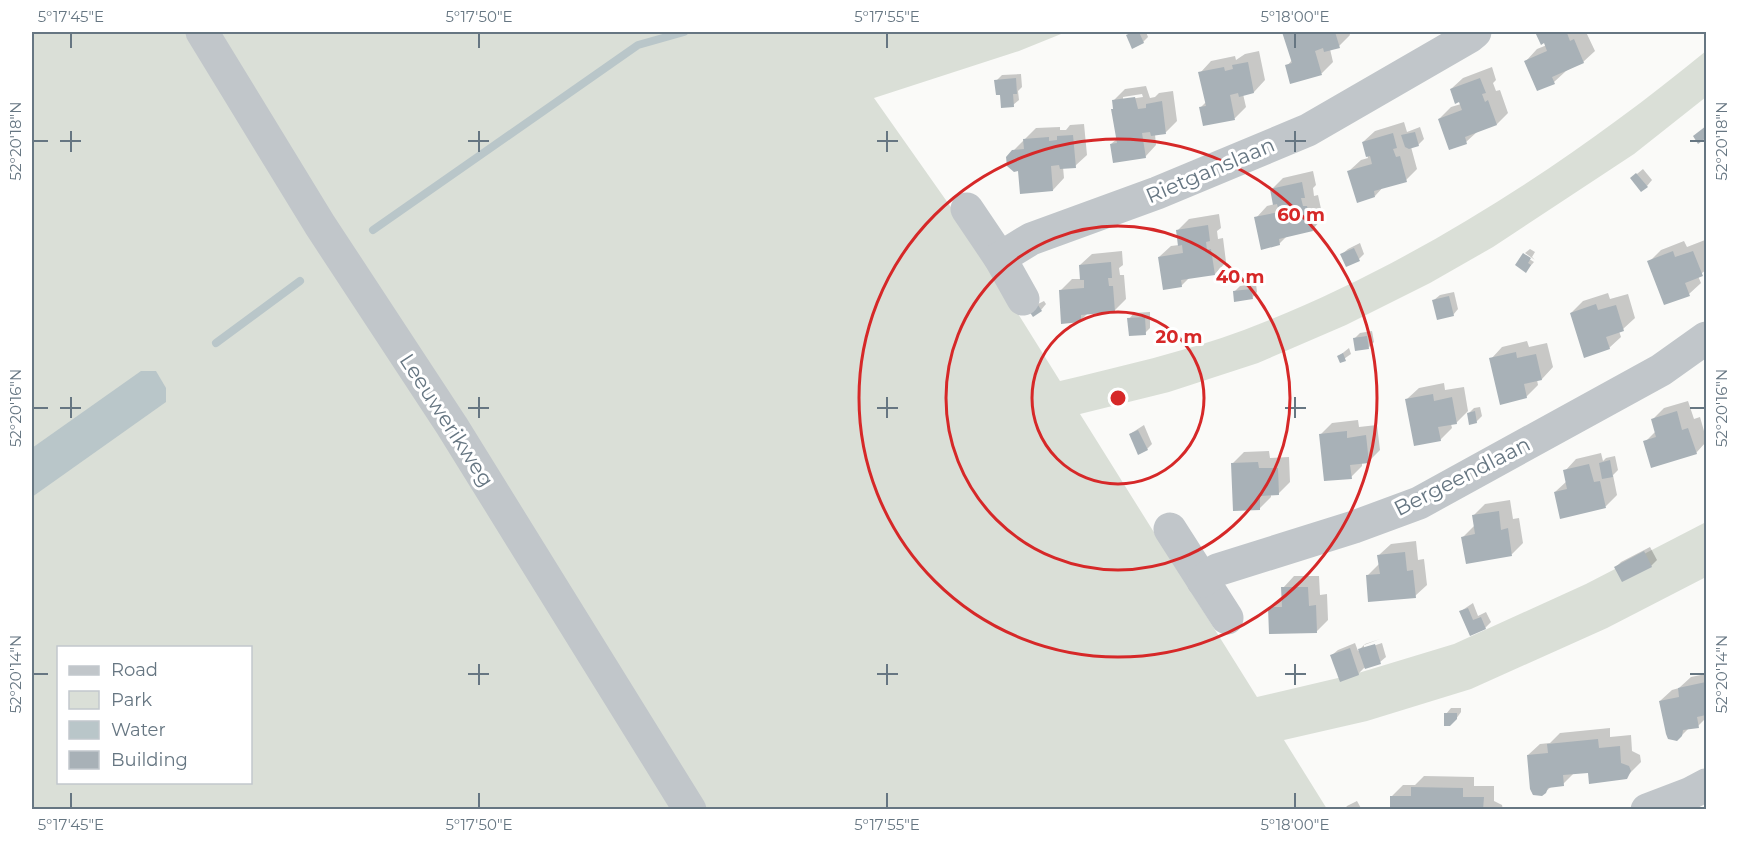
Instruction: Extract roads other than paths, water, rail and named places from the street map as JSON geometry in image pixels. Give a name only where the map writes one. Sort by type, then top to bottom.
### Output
[{"type":"street","name":"Leeuwerikweg","points":[[202,32],[320,225],[452,426],[690,810]]},
{"type":"street","name":"Rietganslaan","points":[[1000,258],[1031,239],[1157,193],[1308,130],[1475,32]]},
{"type":"street","points":[[967,209],[1000,258],[1023,299]]},
{"type":"street","name":"Bergeendlaan","points":[[1203,581],[1217,570],[1354,526],[1419,502],[1660,370],[1707,338]]},
{"type":"street","points":[[1170,529],[1227,618]]},
{"type":"street","points":[[1647,810],[1707,785]]},
{"type":"water","points":[[141,371],[156,371],[166,388],[166,402],[32,497],[32,448]]},
{"type":"waterway","points":[[373,230],[638,45],[684,32]]},
{"type":"waterway","points":[[216,343],[300,281]]}]
